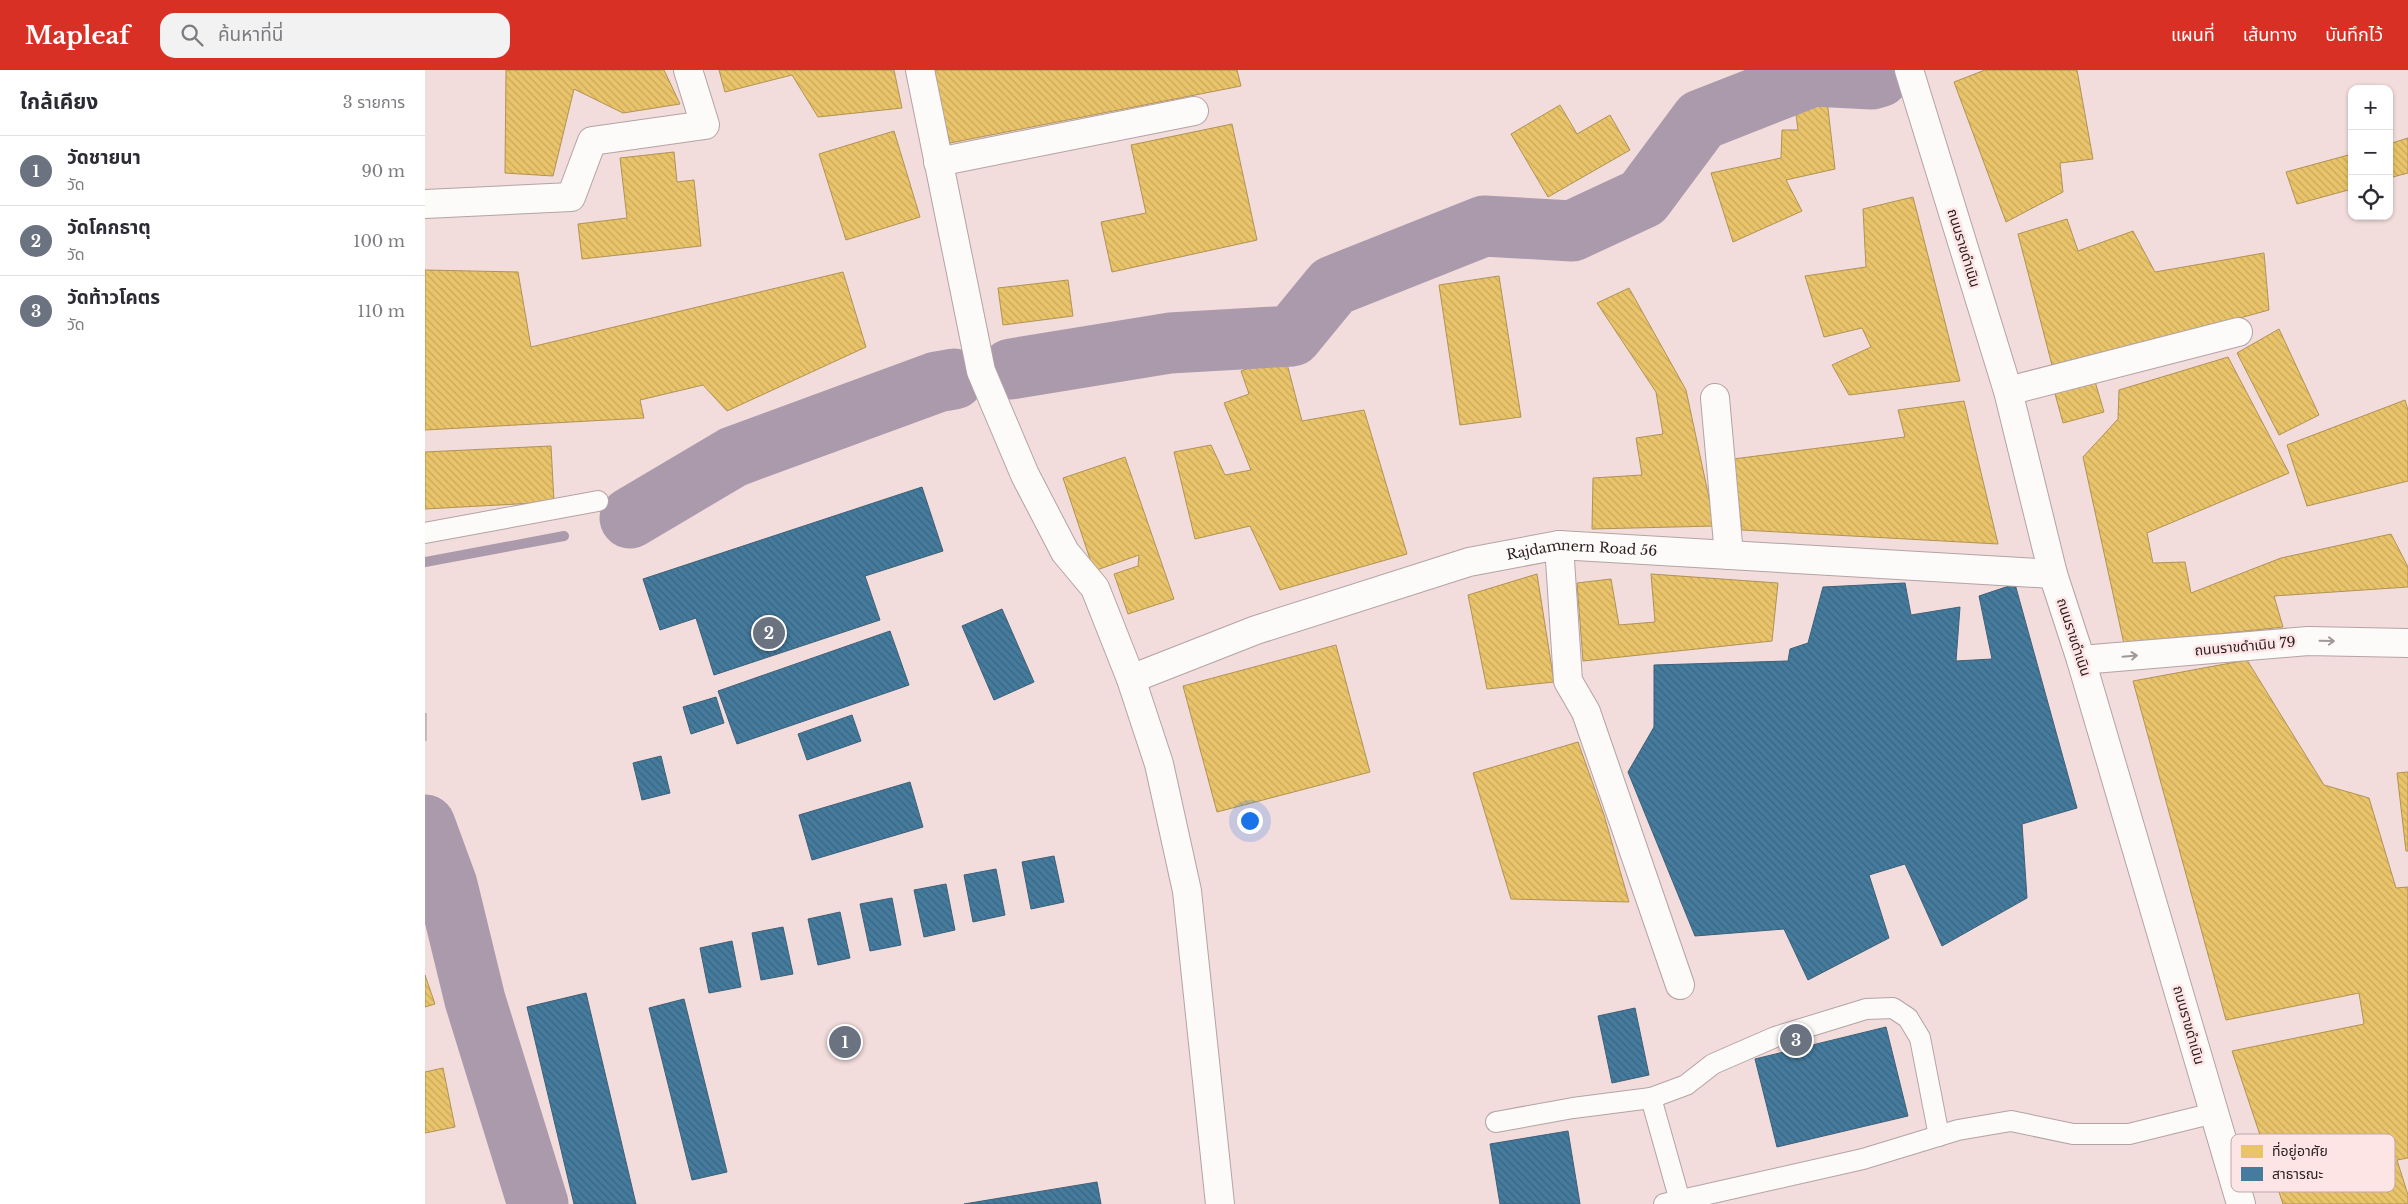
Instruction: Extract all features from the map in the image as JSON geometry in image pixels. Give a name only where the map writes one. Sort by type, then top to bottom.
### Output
[{"type":"street","points":[[425,204],[571,197],[592,140],[705,125],[688,70]]},
{"type":"street","points":[[920,70],[981,371],[1025,475],[1065,552],[1095,588],[1131,678],[1159,764],[1187,891],[1220,1204]]},
{"type":"street","name":"ถนนราขดำเนิน","points":[[1909,70],[2009,391],[2053,574],[2081,660],[2231,1170]]},
{"type":"street","points":[[938,162],[1194,111]]},
{"type":"street","points":[[2009,391],[2239,332]]},
{"type":"street","points":[[1715,398],[1729,555]]},
{"type":"street","points":[[1559,545],[1568,681],[1586,712],[1680,985]]},
{"type":"street","name":"Rajdamnern Road 56","points":[[1131,678],[1256,630],[1460,565],[1559,545],[2053,574]]},
{"type":"street","name":"ถนนราขดำเนิน 79","points":[[2081,660],[2308,641],[2408,643]]},
{"type":"street","name":"ถนนราขดำเนิน","points":[[2237,1192],[2241,1204]]},
{"type":"lane","points":[[425,533],[598,502]]},
{"type":"lane","points":[[1496,1122],[1573,1108],[1651,1098],[1686,1085],[1713,1064],[1775,1037],[1865,1009],[1893,1008],[1909,1018],[1920,1038],[1939,1136]]},
{"type":"lane","points":[[1651,1098],[1672,1202],[1863,1159],[1958,1130],[2011,1121],[2073,1134],[2129,1134],[2214,1113]]},
{"type":"building: ที่อยู่อาศัย","points":[[506,70],[664,70],[680,104],[623,113],[574,89],[553,176],[505,173]]},
{"type":"building: ที่อยู่อาศัย","points":[[719,70],[894,70],[902,108],[818,117],[792,75],[725,92]]},
{"type":"building: ที่อยู่อาศัย","points":[[931,70],[1237,70],[1241,86],[950,143]]},
{"type":"building: ที่อยู่อาศัย","points":[[1985,70],[2077,70],[2093,159],[2060,163],[2063,192],[2006,222],[1954,82]]},
{"type":"building: ที่อยู่อาศัย","points":[[1827,100],[1835,169],[1786,180],[1802,211],[1733,242],[1711,173],[1781,158],[1782,130],[1798,130],[1795,107]]},
{"type":"building: ที่อยู่อาศัย","points":[[1560,105],[1577,134],[1610,115],[1630,150],[1548,197],[1511,134]]},
{"type":"building: ที่อยู่อาศัย","points":[[1232,124],[1257,240],[1112,272],[1101,222],[1146,213],[1131,145]]},
{"type":"building: ที่อยู่อาศัย","points":[[894,131],[920,217],[846,240],[819,154]]},
{"type":"building: ที่อยู่อาศัย","points":[[2408,138],[2408,173],[2393,177],[2393,175],[2393,143]]},
{"type":"building: ที่อยู่อาศัย","points":[[674,152],[677,182],[694,180],[701,246],[582,259],[578,224],[627,218],[620,158]]},
{"type":"building: ที่อยู่อาศัย","points":[[2348,155],[2348,190],[2297,204],[2286,172]]},
{"type":"building: ที่อยู่อาศัย","points":[[1913,197],[1960,381],[1849,395],[1832,365],[1871,347],[1862,328],[1824,337],[1805,276],[1866,267],[1863,209]]},
{"type":"building: ที่อยู่อาศัย","points":[[2067,219],[2078,251],[2133,231],[2155,272],[2264,253],[2269,310],[2053,369],[2018,234]]},
{"type":"building: ที่อยู่อาศัย","points":[[425,270],[518,272],[531,347],[843,272],[866,347],[727,411],[703,385],[640,400],[644,418],[425,430]]},
{"type":"building: ที่อยู่อาศัย","points":[[1499,276],[1521,417],[1460,425],[1439,285]]},
{"type":"building: ที่อยู่อาศัย","points":[[1068,280],[1073,316],[1003,325],[998,288]]},
{"type":"building: ที่อยู่อาศัย","points":[[1629,288],[1686,390],[1715,526],[1592,529],[1593,478],[1642,475],[1636,438],[1663,434],[1656,392],[1597,303]]},
{"type":"building: ที่อยู่อาศัย","points":[[2279,329],[2319,415],[2279,435],[2237,353]]},
{"type":"building: ที่อยู่อาศัย","points":[[1285,356],[1302,421],[1364,410],[1407,554],[1280,590],[1250,526],[1195,539],[1174,452],[1211,445],[1225,475],[1251,470],[1224,403],[1249,394],[1241,371]]},
{"type":"building: ที่อยู่อาศัย","points":[[2228,357],[2289,473],[2147,533],[2153,563],[2185,562],[2191,593],[2281,558],[2391,534],[2408,567],[2408,587],[2274,596],[2283,627],[2124,644],[2083,457],[2118,419],[2119,390]]},
{"type":"building: ที่อยู่อาศัย","points":[[2094,378],[2104,412],[2063,423],[2054,390]]},
{"type":"building: ที่อยู่อาศัย","points":[[2405,400],[2408,410],[2408,481],[2307,506],[2287,445]]},
{"type":"building: ที่อยู่อาศัย","points":[[1964,401],[1998,544],[1742,530],[1733,459],[1905,437],[1898,410]]},
{"type":"building: ที่อยู่อาศัย","points":[[551,446],[554,502],[425,509],[425,452]]},
{"type":"building: ที่อยู่อาศัย","points":[[1125,457],[1174,599],[1128,614],[1114,574],[1138,566],[1139,555],[1094,571],[1063,478]]},
{"type":"building: ที่อยู่อาศัย","points":[[1537,574],[1554,682],[1487,689],[1468,595]]},
{"type":"building: ที่อยู่อาศัย","points":[[1651,574],[1778,583],[1772,641],[1583,661],[1577,583],[1611,579],[1619,625],[1655,622]]},
{"type":"building: ที่อยู่อาศัย","points":[[1336,645],[1370,772],[1217,812],[1183,686]]},
{"type":"building: ที่อยู่อาศัย","points":[[2247,660],[2324,785],[2369,798],[2396,888],[2408,887],[2408,1158],[2397,1160],[2408,1195],[2408,1204],[2283,1204],[2279,1192],[2395,1192],[2395,1134],[2260,1134],[2232,1051],[2364,1024],[2359,993],[2226,1020],[2133,681]]},
{"type":"building: ที่อยู่อาศัย","points":[[1578,742],[1604,815],[1629,902],[1511,899],[1473,773]]},
{"type":"building: ที่อยู่อาศัย","points":[[2408,772],[2408,851],[2406,851],[2397,773]]},
{"type":"building: ที่อยู่อาศัย","points":[[425,975],[435,1004],[425,1007]]},
{"type":"building: ที่อยู่อาศัย","points":[[443,1068],[455,1127],[425,1133],[425,1072]]},
{"type":"building: สาธารณะ","points":[[922,487],[943,551],[865,576],[880,620],[714,675],[696,618],[660,630],[643,579]]},
{"type":"building: สาธารณะ","points":[[1905,583],[1911,615],[1960,607],[1956,661],[1992,659],[1979,596],[2015,584],[2077,808],[2022,824],[2027,898],[1942,946],[1905,864],[1869,875],[1889,938],[1808,980],[1784,929],[1695,936],[1628,772],[1654,727],[1654,665],[1788,661],[1790,649],[1808,643],[1823,587]]},
{"type":"building: สาธารณะ","points":[[1002,609],[1034,682],[994,700],[962,626]]},
{"type":"building: สาธารณะ","points":[[890,631],[909,685],[737,744],[718,691]]},
{"type":"building: สาธารณะ","points":[[716,697],[724,723],[691,734],[683,707]]},
{"type":"building: สาธารณะ","points":[[852,715],[861,741],[807,760],[798,734]]},
{"type":"building: สาธารณะ","points":[[661,756],[670,793],[642,800],[633,763]]},
{"type":"building: สาธารณะ","points":[[910,782],[923,827],[812,860],[799,815]]},
{"type":"building: สาธารณะ","points":[[1054,856],[1064,902],[1031,909],[1022,862]]},
{"type":"building: สาธารณะ","points":[[996,869],[1005,915],[973,922],[964,875]]},
{"type":"building: สาธารณะ","points":[[946,884],[955,930],[924,937],[914,890]]},
{"type":"building: สาธารณะ","points":[[892,898],[901,945],[870,951],[860,904]]},
{"type":"building: สาธารณะ","points":[[840,912],[850,958],[818,965],[808,919]]},
{"type":"building: สาธารณะ","points":[[783,927],[793,974],[761,980],[752,933]]},
{"type":"building: สาธารณะ","points":[[732,941],[741,987],[709,993],[700,948]]},
{"type":"building: สาธารณะ","points":[[586,993],[636,1204],[574,1204],[527,1007]]},
{"type":"building: สาธารณะ","points":[[684,999],[727,1172],[692,1180],[649,1008]]},
{"type":"building: สาธารณะ","points":[[1635,1008],[1649,1075],[1612,1083],[1598,1016]]},
{"type":"building: สาธารณะ","points":[[1886,1027],[1908,1116],[1777,1147],[1755,1059]]},
{"type":"building: สาธารณะ","points":[[1568,1131],[1580,1204],[1500,1204],[1490,1144]]},
{"type":"building: สาธารณะ","points":[[1097,1182],[1101,1204],[964,1204]]},
{"type":"waterway","points":[[1011,369],[1170,343],[1292,336],[1333,286],[1484,226],[1572,231],[1643,198],[1701,120],[1813,76],[1872,79],[1879,77]]},
{"type":"waterway","points":[[630,518],[733,457],[937,382],[954,379]]},
{"type":"waterway","points":[[425,562],[564,536]]},
{"type":"waterway","points":[[425,825],[447,885],[475,1000],[538,1204]]},
{"type":"place","name":"วัดโคกธาตุ","points":[[769,633]]},
{"type":"place","name":"วัดท้าวโคตร","points":[[1796,1040]]},
{"type":"place","name":"วัดชายนา","points":[[845,1042]]}]
